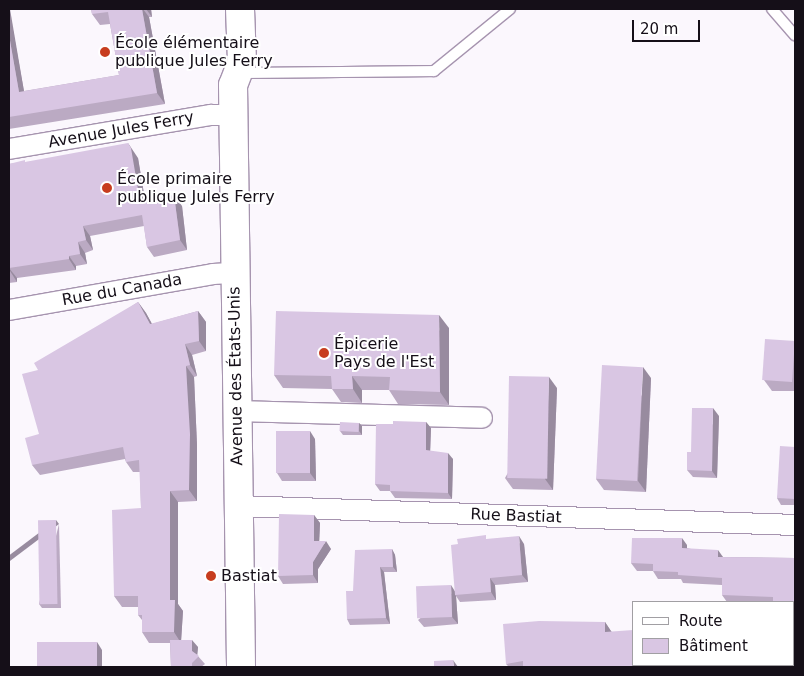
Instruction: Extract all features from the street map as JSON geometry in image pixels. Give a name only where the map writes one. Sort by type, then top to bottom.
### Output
[{"type":"main road","name":"Avenue des États-Unis","points":[[222,9],[223,62],[241,79]]},
{"type":"main road","name":"Avenue des États-Unis","points":[[240,9],[242,62],[241,79],[234,115],[236,411],[241,667]]},
{"type":"street","name":"Avenue Jules Ferry","points":[[9,149],[211,115],[234,115]]},
{"type":"street","name":"Rue du Canada","points":[[9,310],[213,274],[235,273]]},
{"type":"street","points":[[236,411],[482,418]]},
{"type":"street","name":"Rue Bastiat","points":[[238,506],[795,526]]},
{"type":"lane","points":[[241,79],[434,71],[510,9]]},
{"type":"lane","points":[[772,9],[795,35]]},
{"type":"building","points":[[91,9],[142,9],[157,93],[9,117],[9,35],[19,92],[119,75],[108,12],[92,14]]},
{"type":"building","name":"École primaire publique Jules Ferry","points":[[128,143],[131,148],[140,201],[174,195],[180,240],[147,247],[142,215],[83,226],[86,240],[78,242],[80,254],[69,256],[69,259],[9,268],[9,164]]},
{"type":"building","points":[[138,302],[150,324],[198,311],[199,341],[185,344],[190,365],[186,366],[190,434],[189,490],[170,491],[170,600],[175,600],[174,632],[142,632],[142,615],[138,615],[138,596],[114,596],[112,510],[141,508],[139,460],[126,462],[123,447],[32,465],[25,438],[39,434],[22,374],[38,370],[34,363]]},
{"type":"building","points":[[276,311],[439,315],[440,392],[389,390],[390,377],[352,376],[353,389],[332,389],[331,376],[274,375]]},
{"type":"building","points":[[765,339],[795,341],[792,382],[762,380]]},
{"type":"building","points":[[602,365],[643,367],[637,481],[596,479]]},
{"type":"building","points":[[509,376],[549,377],[547,479],[507,478]]},
{"type":"building","points":[[692,408],[713,408],[712,471],[687,470],[687,452],[691,452]]},
{"type":"building","points":[[393,421],[426,422],[426,450],[448,453],[448,493],[390,491],[390,485],[375,484],[376,424],[393,424]]},
{"type":"building","points":[[340,422],[359,423],[359,432],[340,431]]},
{"type":"building","points":[[276,431],[310,431],[310,473],[276,473]]},
{"type":"building","points":[[780,446],[795,447],[795,499],[777,498]]},
{"type":"building","points":[[279,514],[314,515],[314,541],[326,541],[313,562],[313,575],[278,576]]},
{"type":"building","points":[[38,520],[56,520],[57,604],[39,604]]},
{"type":"building","points":[[486,535],[486,539],[519,536],[522,575],[490,578],[491,592],[455,595],[451,545],[458,544],[457,539]]},
{"type":"building","points":[[632,538],[682,538],[682,548],[718,550],[718,557],[795,558],[795,613],[794,601],[773,601],[773,597],[722,595],[722,578],[678,575],[678,572],[653,571],[653,564],[631,563]]},
{"type":"building","points":[[392,549],[393,567],[380,567],[386,618],[347,619],[346,591],[353,591],[355,550]]},
{"type":"building","points":[[451,585],[452,617],[417,618],[416,586]]},
{"type":"building","points":[[539,621],[605,622],[605,632],[632,630],[632,666],[640,667],[523,667],[523,661],[506,664],[503,624]]},
{"type":"building","points":[[170,640],[192,640],[192,651],[199,656],[192,663],[192,667],[171,667]]},
{"type":"building","points":[[37,642],[97,642],[97,667],[37,667]]},
{"type":"building","points":[[453,660],[454,667],[434,667],[434,661]]},
{"type":"place","name":"École élémentaire publique Jules Ferry","points":[[105,52]]},
{"type":"place","name":"École primaire publique Jules Ferry","points":[[107,188]]},
{"type":"place","name":"Épicerie Pays de l'Est","points":[[324,353]]},
{"type":"place","name":"Bastiat","points":[[211,576]]}]
